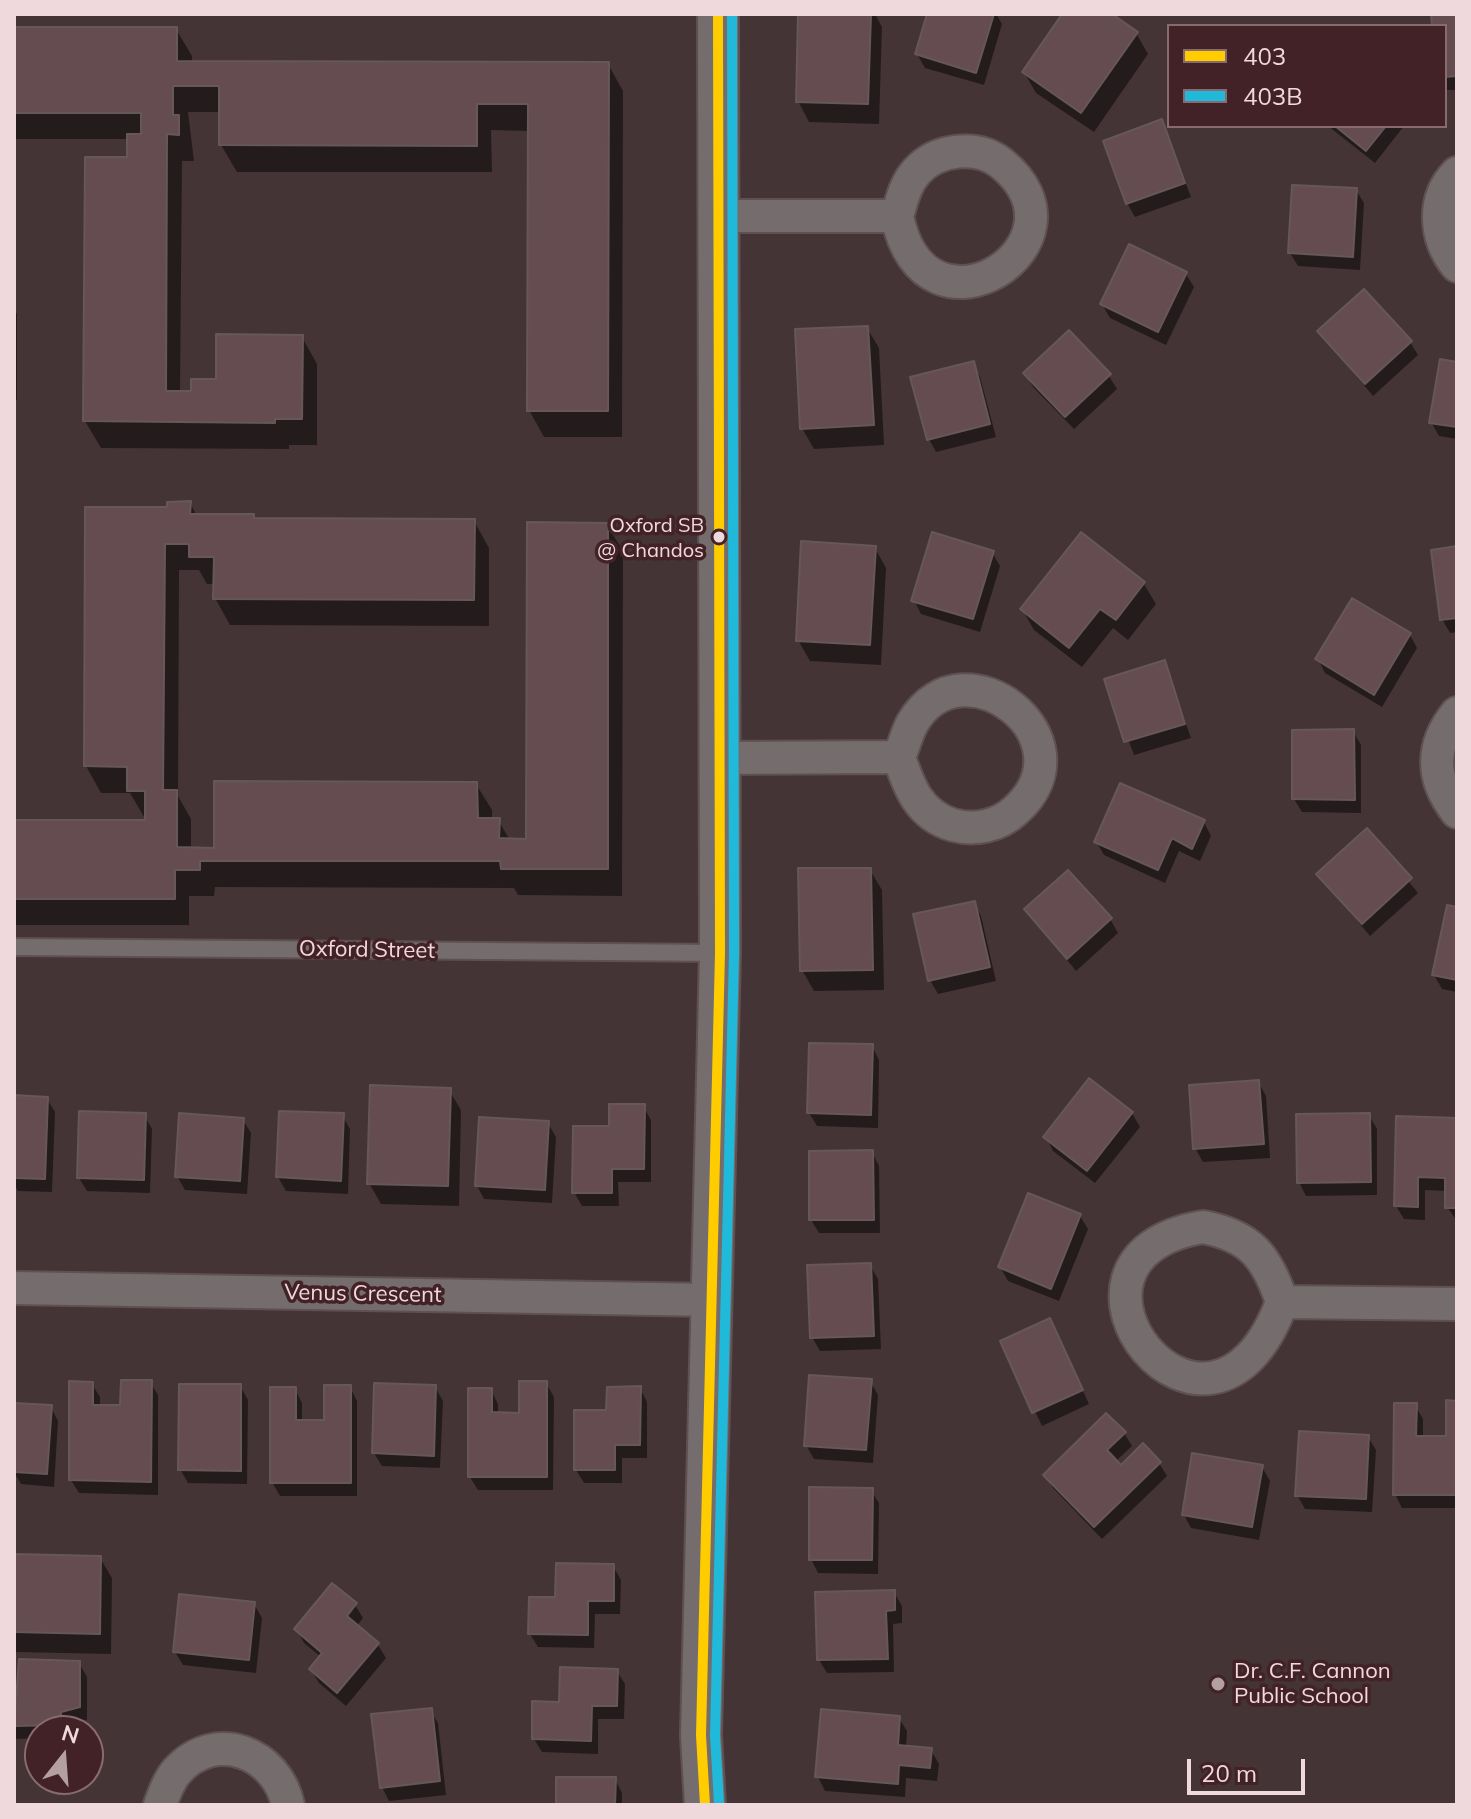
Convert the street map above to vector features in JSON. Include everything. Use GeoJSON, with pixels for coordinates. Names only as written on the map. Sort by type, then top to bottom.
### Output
{"type":"FeatureCollection","features":[{"type":"Feature","properties":{"kind":"street"},"geometry":{"type":"LineString","coordinates":[[705,1805],[701,1735],[720,953],[717,758],[718,14]]}},
{"type":"Feature","properties":{"kind":"street"},"geometry":{"type":"LineString","coordinates":[[955,152],[976,152],[996,159],[1013,172],[1025,190],[1030,210],[1029,231],[1021,251],[1007,267],[989,278],[967,283],[945,279],[925,269],[910,253],[897,216],[905,189],[917,171],[934,158],[955,152]]}},
{"type":"Feature","properties":{"kind":"street"},"geometry":{"type":"LineString","coordinates":[[1457,173],[1441,200],[1438,222],[1443,245],[1457,266]]}},
{"type":"Feature","properties":{"kind":"street"},"geometry":{"type":"LineString","coordinates":[[719,216],[897,216]]}},
{"type":"Feature","properties":{"kind":"street"},"geometry":{"type":"LineString","coordinates":[[971,691],[992,694],[1012,704],[1027,720],[1036,739],[1040,761],[1036,782],[1025,801],[1010,816],[988,826],[965,828],[942,821],[923,808],[909,789],[899,757],[913,722],[930,704],[949,695],[971,691]]}},
{"type":"Feature","properties":{"kind":"street"},"geometry":{"type":"LineString","coordinates":[[1457,713],[1440,740],[1436,772],[1443,794],[1457,812]]}},
{"type":"Feature","properties":{"kind":"street"},"geometry":{"type":"LineString","coordinates":[[717,758],[899,757]]}},
{"type":"Feature","properties":{"kind":"street"},"geometry":{"type":"LineString","coordinates":[[1203,1227],[1228,1232],[1249,1243],[1266,1264],[1282,1302],[1265,1343],[1247,1362],[1225,1373],[1199,1377],[1165,1368],[1145,1352],[1130,1326],[1126,1301],[1133,1269],[1148,1248],[1176,1231],[1203,1227]]}},
{"type":"Feature","properties":{"kind":"street","name":"Venus Crescent"},"geometry":{"type":"LineString","coordinates":[[14,1288],[712,1300]]}},
{"type":"Feature","properties":{"kind":"street"},"geometry":{"type":"LineString","coordinates":[[1282,1302],[1457,1304]]}},
{"type":"Feature","properties":{"kind":"street"},"geometry":{"type":"LineString","coordinates":[[160,1805],[175,1772],[192,1758],[212,1750],[234,1749],[255,1756],[273,1770],[284,1788],[288,1805]]}},
{"type":"Feature","properties":{"kind":"lane","name":"Oxford Street"},"geometry":{"type":"LineString","coordinates":[[14,947],[720,953]]}},
{"type":"Feature","properties":{"kind":"building"},"geometry":{"type":"Polygon","coordinates":[[[798,14],[871,14],[868,104],[796,102],[798,14]]]}},
{"type":"Feature","properties":{"kind":"building"},"geometry":{"type":"Polygon","coordinates":[[[927,14],[994,14],[976,73],[915,54],[927,14]]]}},
{"type":"Feature","properties":{"kind":"building"},"geometry":{"type":"Polygon","coordinates":[[[1062,14],[1112,14],[1138,32],[1081,113],[1022,72],[1062,14]]]}},
{"type":"Feature","properties":{"kind":"building"},"geometry":{"type":"Polygon","coordinates":[[[1431,14],[1457,14],[1457,76],[1447,77],[1447,24],[1432,24],[1431,14]]]}},
{"type":"Feature","properties":{"kind":"building"},"geometry":{"type":"Polygon","coordinates":[[[14,27],[177,27],[177,61],[609,62],[608,411],[527,411],[528,104],[477,104],[477,146],[219,145],[219,86],[173,86],[173,115],[179,115],[179,135],[167,134],[166,391],[191,391],[191,379],[216,379],[216,334],[303,335],[302,419],[275,419],[275,423],[83,421],[85,157],[127,157],[127,134],[141,134],[141,113],[14,113],[14,27]]]}},
{"type":"Feature","properties":{"kind":"building"},"geometry":{"type":"Polygon","coordinates":[[[1162,119],[1185,183],[1126,204],[1103,141],[1162,119]]]}},
{"type":"Feature","properties":{"kind":"building"},"geometry":{"type":"Polygon","coordinates":[[[1337,128],[1384,128],[1366,151],[1337,128]]]}},
{"type":"Feature","properties":{"kind":"building"},"geometry":{"type":"Polygon","coordinates":[[[1292,185],[1357,188],[1353,257],[1288,253],[1292,185]]]}},
{"type":"Feature","properties":{"kind":"building"},"geometry":{"type":"Polygon","coordinates":[[[1129,244],[1187,272],[1158,332],[1100,304],[1129,244]]]}},
{"type":"Feature","properties":{"kind":"building"},"geometry":{"type":"Polygon","coordinates":[[[1364,289],[1412,341],[1365,384],[1317,331],[1364,289]]]}},
{"type":"Feature","properties":{"kind":"building"},"geometry":{"type":"Polygon","coordinates":[[[868,326],[874,425],[800,429],[795,329],[868,326]]]}},
{"type":"Feature","properties":{"kind":"building"},"geometry":{"type":"Polygon","coordinates":[[[1069,330],[1111,374],[1065,417],[1023,373],[1069,330]]]}},
{"type":"Feature","properties":{"kind":"building"},"geometry":{"type":"Polygon","coordinates":[[[1440,359],[1457,362],[1457,427],[1429,423],[1440,359]]]}},
{"type":"Feature","properties":{"kind":"building"},"geometry":{"type":"Polygon","coordinates":[[[974,361],[990,424],[927,440],[910,377],[974,361]]]}},
{"type":"Feature","properties":{"kind":"building"},"geometry":{"type":"Polygon","coordinates":[[[191,501],[190,514],[254,514],[254,518],[475,519],[474,600],[213,599],[214,557],[189,557],[189,544],[165,544],[163,790],[177,790],[177,847],[214,848],[214,781],[477,782],[478,818],[500,818],[499,838],[526,839],[527,522],[608,523],[608,869],[501,869],[500,861],[200,861],[200,870],[175,870],[175,899],[14,899],[14,820],[145,820],[145,791],[127,791],[127,767],[84,766],[85,507],[167,507],[167,502],[191,501]]]}},
{"type":"Feature","properties":{"kind":"building"},"geometry":{"type":"Polygon","coordinates":[[[932,532],[994,551],[973,619],[911,601],[932,532]]]}},
{"type":"Feature","properties":{"kind":"building"},"geometry":{"type":"Polygon","coordinates":[[[1081,532],[1145,582],[1116,620],[1100,609],[1069,648],[1020,609],[1081,532]]]}},
{"type":"Feature","properties":{"kind":"building"},"geometry":{"type":"Polygon","coordinates":[[[801,541],[876,546],[870,645],[796,641],[801,541]]]}},
{"type":"Feature","properties":{"kind":"building"},"geometry":{"type":"Polygon","coordinates":[[[1457,546],[1457,618],[1440,620],[1431,550],[1457,546]]]}},
{"type":"Feature","properties":{"kind":"building"},"geometry":{"type":"Polygon","coordinates":[[[1352,598],[1411,633],[1374,695],[1315,659],[1352,598]]]}},
{"type":"Feature","properties":{"kind":"building"},"geometry":{"type":"Polygon","coordinates":[[[1165,660],[1185,724],[1124,742],[1104,679],[1165,660]]]}},
{"type":"Feature","properties":{"kind":"building"},"geometry":{"type":"Polygon","coordinates":[[[1354,729],[1355,800],[1292,799],[1292,730],[1354,729]]]}},
{"type":"Feature","properties":{"kind":"building"},"geometry":{"type":"Polygon","coordinates":[[[1120,783],[1205,820],[1192,849],[1172,838],[1158,870],[1094,842],[1120,783]]]}},
{"type":"Feature","properties":{"kind":"building"},"geometry":{"type":"Polygon","coordinates":[[[1367,828],[1412,878],[1362,924],[1316,874],[1367,828]]]}},
{"type":"Feature","properties":{"kind":"building"},"geometry":{"type":"Polygon","coordinates":[[[798,868],[871,868],[873,970],[800,971],[798,868]]]}},
{"type":"Feature","properties":{"kind":"building"},"geometry":{"type":"Polygon","coordinates":[[[1068,870],[1112,918],[1067,959],[1024,909],[1068,870]]]}},
{"type":"Feature","properties":{"kind":"building"},"geometry":{"type":"Polygon","coordinates":[[[975,901],[990,967],[928,981],[913,914],[975,901]]]}},
{"type":"Feature","properties":{"kind":"building"},"geometry":{"type":"Polygon","coordinates":[[[1447,905],[1457,907],[1457,980],[1432,975],[1447,905]]]}},
{"type":"Feature","properties":{"kind":"building"},"geometry":{"type":"Polygon","coordinates":[[[809,1043],[873,1044],[871,1115],[807,1113],[809,1043]]]}},
{"type":"Feature","properties":{"kind":"building"},"geometry":{"type":"Polygon","coordinates":[[[1089,1078],[1133,1112],[1087,1171],[1043,1137],[1089,1078]]]}},
{"type":"Feature","properties":{"kind":"building"},"geometry":{"type":"Polygon","coordinates":[[[1259,1080],[1264,1144],[1193,1149],[1189,1085],[1259,1080]]]}},
{"type":"Feature","properties":{"kind":"building"},"geometry":{"type":"Polygon","coordinates":[[[370,1085],[451,1088],[448,1186],[367,1184],[370,1085]]]}},
{"type":"Feature","properties":{"kind":"building"},"geometry":{"type":"Polygon","coordinates":[[[14,1095],[48,1097],[45,1179],[14,1178],[14,1095]]]}},
{"type":"Feature","properties":{"kind":"building"},"geometry":{"type":"Polygon","coordinates":[[[609,1104],[645,1104],[644,1169],[612,1169],[612,1193],[572,1193],[573,1126],[609,1126],[609,1104]]]}},
{"type":"Feature","properties":{"kind":"building"},"geometry":{"type":"Polygon","coordinates":[[[79,1111],[146,1113],[144,1180],[77,1178],[79,1111]]]}},
{"type":"Feature","properties":{"kind":"building"},"geometry":{"type":"Polygon","coordinates":[[[279,1111],[344,1113],[341,1181],[276,1177],[279,1111]]]}},
{"type":"Feature","properties":{"kind":"building"},"geometry":{"type":"Polygon","coordinates":[[[179,1113],[244,1118],[240,1181],[175,1177],[179,1113]]]}},
{"type":"Feature","properties":{"kind":"building"},"geometry":{"type":"Polygon","coordinates":[[[1370,1113],[1371,1182],[1297,1183],[1296,1114],[1370,1113]]]}},
{"type":"Feature","properties":{"kind":"building"},"geometry":{"type":"Polygon","coordinates":[[[1396,1116],[1457,1118],[1457,1208],[1445,1208],[1445,1178],[1418,1177],[1418,1207],[1394,1206],[1396,1116]]]}},
{"type":"Feature","properties":{"kind":"building"},"geometry":{"type":"Polygon","coordinates":[[[479,1117],[549,1121],[545,1190],[475,1186],[479,1117]]]}},
{"type":"Feature","properties":{"kind":"building"},"geometry":{"type":"Polygon","coordinates":[[[873,1150],[874,1220],[809,1220],[809,1151],[873,1150]]]}},
{"type":"Feature","properties":{"kind":"building"},"geometry":{"type":"Polygon","coordinates":[[[1028,1193],[1081,1214],[1051,1289],[998,1267],[1028,1193]]]}},
{"type":"Feature","properties":{"kind":"building"},"geometry":{"type":"Polygon","coordinates":[[[871,1263],[874,1336],[810,1338],[807,1265],[871,1263]]]}},
{"type":"Feature","properties":{"kind":"building"},"geometry":{"type":"Polygon","coordinates":[[[1050,1318],[1083,1390],[1032,1413],[1000,1341],[1050,1318]]]}},
{"type":"Feature","properties":{"kind":"building"},"geometry":{"type":"Polygon","coordinates":[[[809,1375],[872,1379],[866,1450],[804,1446],[809,1375]]]}},
{"type":"Feature","properties":{"kind":"building"},"geometry":{"type":"Polygon","coordinates":[[[121,1380],[152,1380],[151,1482],[69,1480],[69,1381],[93,1382],[93,1405],[120,1405],[121,1380]]]}},
{"type":"Feature","properties":{"kind":"building"},"geometry":{"type":"Polygon","coordinates":[[[519,1381],[547,1381],[547,1477],[468,1477],[468,1388],[492,1388],[492,1412],[519,1413],[519,1381]]]}},
{"type":"Feature","properties":{"kind":"building"},"geometry":{"type":"Polygon","coordinates":[[[374,1383],[436,1385],[434,1456],[372,1453],[374,1383]]]}},
{"type":"Feature","properties":{"kind":"building"},"geometry":{"type":"Polygon","coordinates":[[[179,1384],[241,1384],[241,1471],[178,1470],[179,1384]]]}},
{"type":"Feature","properties":{"kind":"building"},"geometry":{"type":"Polygon","coordinates":[[[324,1385],[351,1385],[351,1483],[270,1483],[270,1387],[296,1387],[296,1420],[324,1420],[324,1385]]]}},
{"type":"Feature","properties":{"kind":"building"},"geometry":{"type":"Polygon","coordinates":[[[641,1386],[640,1445],[615,1445],[615,1470],[574,1470],[574,1410],[606,1410],[607,1387],[641,1386]]]}},
{"type":"Feature","properties":{"kind":"building"},"geometry":{"type":"Polygon","coordinates":[[[1446,1400],[1457,1401],[1457,1495],[1393,1495],[1394,1403],[1417,1403],[1416,1436],[1446,1436],[1446,1400]]]}},
{"type":"Feature","properties":{"kind":"building"},"geometry":{"type":"Polygon","coordinates":[[[14,1403],[52,1405],[47,1474],[14,1472],[14,1403]]]}},
{"type":"Feature","properties":{"kind":"building"},"geometry":{"type":"Polygon","coordinates":[[[1106,1413],[1126,1432],[1107,1450],[1121,1465],[1143,1443],[1161,1462],[1094,1527],[1043,1475],[1106,1413]]]}},
{"type":"Feature","properties":{"kind":"building"},"geometry":{"type":"Polygon","coordinates":[[[1299,1431],[1369,1435],[1366,1499],[1295,1496],[1299,1431]]]}},
{"type":"Feature","properties":{"kind":"building"},"geometry":{"type":"Polygon","coordinates":[[[1192,1453],[1263,1465],[1252,1527],[1182,1515],[1192,1453]]]}},
{"type":"Feature","properties":{"kind":"building"},"geometry":{"type":"Polygon","coordinates":[[[809,1487],[873,1488],[872,1560],[809,1560],[809,1487]]]}},
{"type":"Feature","properties":{"kind":"building"},"geometry":{"type":"Polygon","coordinates":[[[14,1554],[101,1556],[100,1634],[14,1632],[14,1554]]]}},
{"type":"Feature","properties":{"kind":"building"},"geometry":{"type":"Polygon","coordinates":[[[556,1563],[614,1564],[614,1601],[588,1601],[588,1635],[528,1634],[529,1597],[555,1597],[556,1563]]]}},
{"type":"Feature","properties":{"kind":"building"},"geometry":{"type":"Polygon","coordinates":[[[332,1583],[357,1603],[347,1616],[379,1643],[337,1693],[309,1669],[322,1653],[294,1629],[332,1583]]]}},
{"type":"Feature","properties":{"kind":"building"},"geometry":{"type":"Polygon","coordinates":[[[895,1590],[895,1610],[886,1611],[888,1659],[817,1660],[815,1592],[895,1590]]]}},
{"type":"Feature","properties":{"kind":"building"},"geometry":{"type":"Polygon","coordinates":[[[179,1594],[255,1602],[249,1660],[173,1652],[179,1594]]]}},
{"type":"Feature","properties":{"kind":"building"},"geometry":{"type":"Polygon","coordinates":[[[19,1659],[80,1661],[80,1707],[61,1712],[61,1715],[24,1715],[24,1726],[14,1726],[19,1659]]]}},
{"type":"Feature","properties":{"kind":"building"},"geometry":{"type":"Polygon","coordinates":[[[560,1667],[618,1669],[617,1706],[592,1706],[591,1741],[532,1739],[532,1701],[559,1702],[560,1667]]]}},
{"type":"Feature","properties":{"kind":"building"},"geometry":{"type":"Polygon","coordinates":[[[432,1708],[440,1781],[380,1788],[371,1714],[432,1708]]]}},
{"type":"Feature","properties":{"kind":"building"},"geometry":{"type":"Polygon","coordinates":[[[821,1709],[900,1716],[898,1745],[932,1748],[930,1768],[899,1765],[898,1784],[815,1777],[821,1709]]]}},
{"type":"Feature","properties":{"kind":"building"},"geometry":{"type":"Polygon","coordinates":[[[556,1777],[616,1777],[615,1805],[556,1805],[556,1777]]]}},
{"type":"Feature","properties":{"kind":"transit line","name":"403"},"geometry":{"type":"LineString","coordinates":[[705,1805],[701,1735],[720,953],[718,14]]}},
{"type":"Feature","properties":{"kind":"transit line","name":"403B"},"geometry":{"type":"LineString","coordinates":[[719,1804],[715,1735],[734,953],[732,14]]}},
{"type":"Feature","properties":{"kind":"place","name":"Oxford SB @ Chandos"},"geometry":{"type":"Point","coordinates":[719,537]}},
{"type":"Feature","properties":{"kind":"place","name":"Dr. C.F. Cannon Public School"},"geometry":{"type":"Point","coordinates":[1218,1684]}}]}
